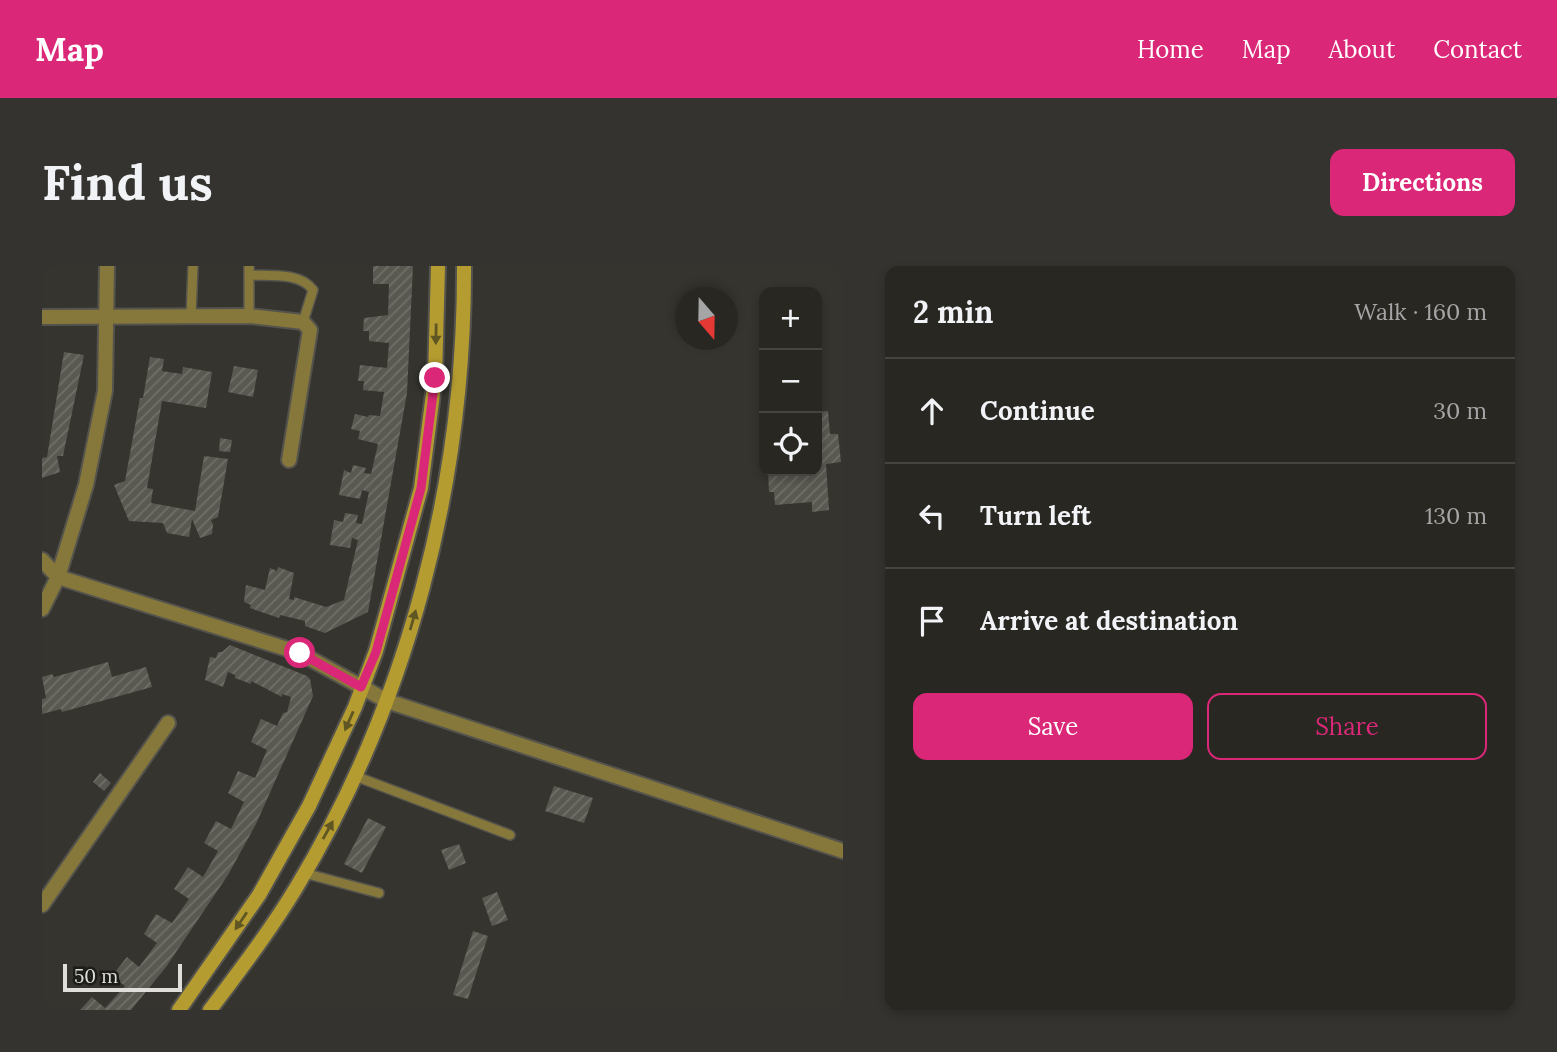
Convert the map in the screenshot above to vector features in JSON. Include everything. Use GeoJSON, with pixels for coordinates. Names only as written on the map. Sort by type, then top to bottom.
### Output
{"type":"FeatureCollection","features":[{"type":"Feature","properties":{"kind":"main road"},"geometry":{"type":"LineString","coordinates":[[179,1010],[259,895],[309,806],[350,718],[376,652],[421,488],[435,378],[438,266]]}},
{"type":"Feature","properties":{"kind":"main road"},"geometry":{"type":"LineString","coordinates":[[210,1010],[249,957],[304,873],[355,776],[401,663],[423,584],[445,486],[463,346],[464,266]]}},
{"type":"Feature","properties":{"kind":"street"},"geometry":{"type":"LineString","coordinates":[[42,608],[58,577],[86,485],[105,391],[107,266]]}},
{"type":"Feature","properties":{"kind":"street"},"geometry":{"type":"LineString","coordinates":[[42,317],[249,316],[303,321],[310,330],[289,460]]}},
{"type":"Feature","properties":{"kind":"street"},"geometry":{"type":"LineString","coordinates":[[42,560],[58,577],[300,653],[387,701],[843,851]]}},
{"type":"Feature","properties":{"kind":"street"},"geometry":{"type":"LineString","coordinates":[[42,905],[168,723]]}},
{"type":"Feature","properties":{"kind":"lane"},"geometry":{"type":"LineString","coordinates":[[191,317],[193,266]]}},
{"type":"Feature","properties":{"kind":"lane"},"geometry":{"type":"LineString","coordinates":[[249,316],[249,270],[302,279],[309,284],[313,290],[303,321]]}},
{"type":"Feature","properties":{"kind":"lane"},"geometry":{"type":"LineString","coordinates":[[355,776],[510,835]]}},
{"type":"Feature","properties":{"kind":"lane"},"geometry":{"type":"LineString","coordinates":[[304,873],[379,893]]}},
{"type":"Feature","properties":{"kind":"building"},"geometry":{"type":"Polygon","coordinates":[[[373,266],[413,266],[407,393],[368,612],[325,633],[305,626],[305,621],[280,615],[279,618],[250,608],[251,605],[244,602],[246,585],[265,590],[270,568],[277,571],[278,567],[294,573],[289,599],[294,600],[294,597],[326,607],[344,600],[358,540],[352,538],[350,548],[330,545],[334,520],[343,522],[345,513],[358,515],[356,523],[362,524],[369,492],[362,490],[360,499],[339,495],[344,470],[351,473],[353,465],[366,468],[364,473],[371,474],[378,444],[358,439],[360,431],[351,429],[355,414],[380,416],[384,392],[363,390],[364,381],[358,381],[360,365],[387,368],[389,343],[369,341],[369,331],[363,331],[364,318],[388,315],[389,284],[373,284],[373,266]]]}},
{"type":"Feature","properties":{"kind":"building"},"geometry":{"type":"Polygon","coordinates":[[[64,352],[84,355],[63,456],[57,456],[60,472],[42,478],[42,458],[47,457],[64,352]]]}},
{"type":"Feature","properties":{"kind":"building"},"geometry":{"type":"Polygon","coordinates":[[[150,357],[164,359],[162,371],[182,374],[183,367],[212,372],[206,408],[162,401],[147,488],[153,489],[151,503],[195,511],[204,456],[228,459],[218,517],[211,520],[212,534],[200,538],[192,519],[189,537],[167,533],[163,523],[129,521],[114,485],[125,481],[150,357]]]}},
{"type":"Feature","properties":{"kind":"building"},"geometry":{"type":"Polygon","coordinates":[[[234,366],[258,370],[253,397],[228,392],[234,366]]]}},
{"type":"Feature","properties":{"kind":"building"},"geometry":{"type":"Polygon","coordinates":[[[828,411],[830,434],[838,434],[841,462],[826,464],[829,510],[812,512],[812,502],[775,505],[774,492],[769,492],[768,476],[822,476],[822,412],[828,411]]]}},
{"type":"Feature","properties":{"kind":"building"},"geometry":{"type":"Polygon","coordinates":[[[220,438],[232,440],[230,452],[219,451],[220,438]]]}},
{"type":"Feature","properties":{"kind":"building"},"geometry":{"type":"Polygon","coordinates":[[[230,645],[307,676],[313,696],[256,824],[228,875],[166,967],[131,1010],[80,1010],[92,997],[105,1008],[125,986],[112,976],[127,957],[139,967],[157,943],[144,934],[156,914],[172,923],[189,899],[174,889],[188,867],[203,877],[218,851],[204,843],[216,821],[231,829],[244,802],[228,793],[238,771],[255,778],[267,750],[251,742],[261,719],[277,726],[283,713],[287,712],[291,697],[282,694],[282,697],[251,681],[251,684],[235,678],[235,675],[228,672],[223,687],[205,680],[210,657],[216,658],[218,652],[230,645]]]}},
{"type":"Feature","properties":{"kind":"building"},"geometry":{"type":"Polygon","coordinates":[[[108,662],[112,677],[146,667],[152,687],[62,712],[61,709],[42,714],[42,699],[46,698],[42,677],[52,674],[54,677],[108,662]]]}},
{"type":"Feature","properties":{"kind":"building"},"geometry":{"type":"Polygon","coordinates":[[[100,773],[111,783],[104,791],[93,782],[100,773]]]}},
{"type":"Feature","properties":{"kind":"building"},"geometry":{"type":"Polygon","coordinates":[[[554,786],[593,798],[584,823],[545,811],[554,786]]]}},
{"type":"Feature","properties":{"kind":"building"},"geometry":{"type":"Polygon","coordinates":[[[368,818],[386,827],[362,873],[344,864],[368,818]]]}},
{"type":"Feature","properties":{"kind":"building"},"geometry":{"type":"Polygon","coordinates":[[[459,844],[466,863],[449,870],[441,850],[459,844]]]}},
{"type":"Feature","properties":{"kind":"building"},"geometry":{"type":"Polygon","coordinates":[[[497,892],[508,920],[492,926],[482,898],[497,892]]]}},
{"type":"Feature","properties":{"kind":"building"},"geometry":{"type":"Polygon","coordinates":[[[473,931],[488,936],[468,999],[453,995],[473,931]]]}},
{"type":"Feature","properties":{"kind":"route"},"geometry":{"type":"LineString","coordinates":[[300,653],[361,687],[376,652],[421,488],[435,378]]}}]}
